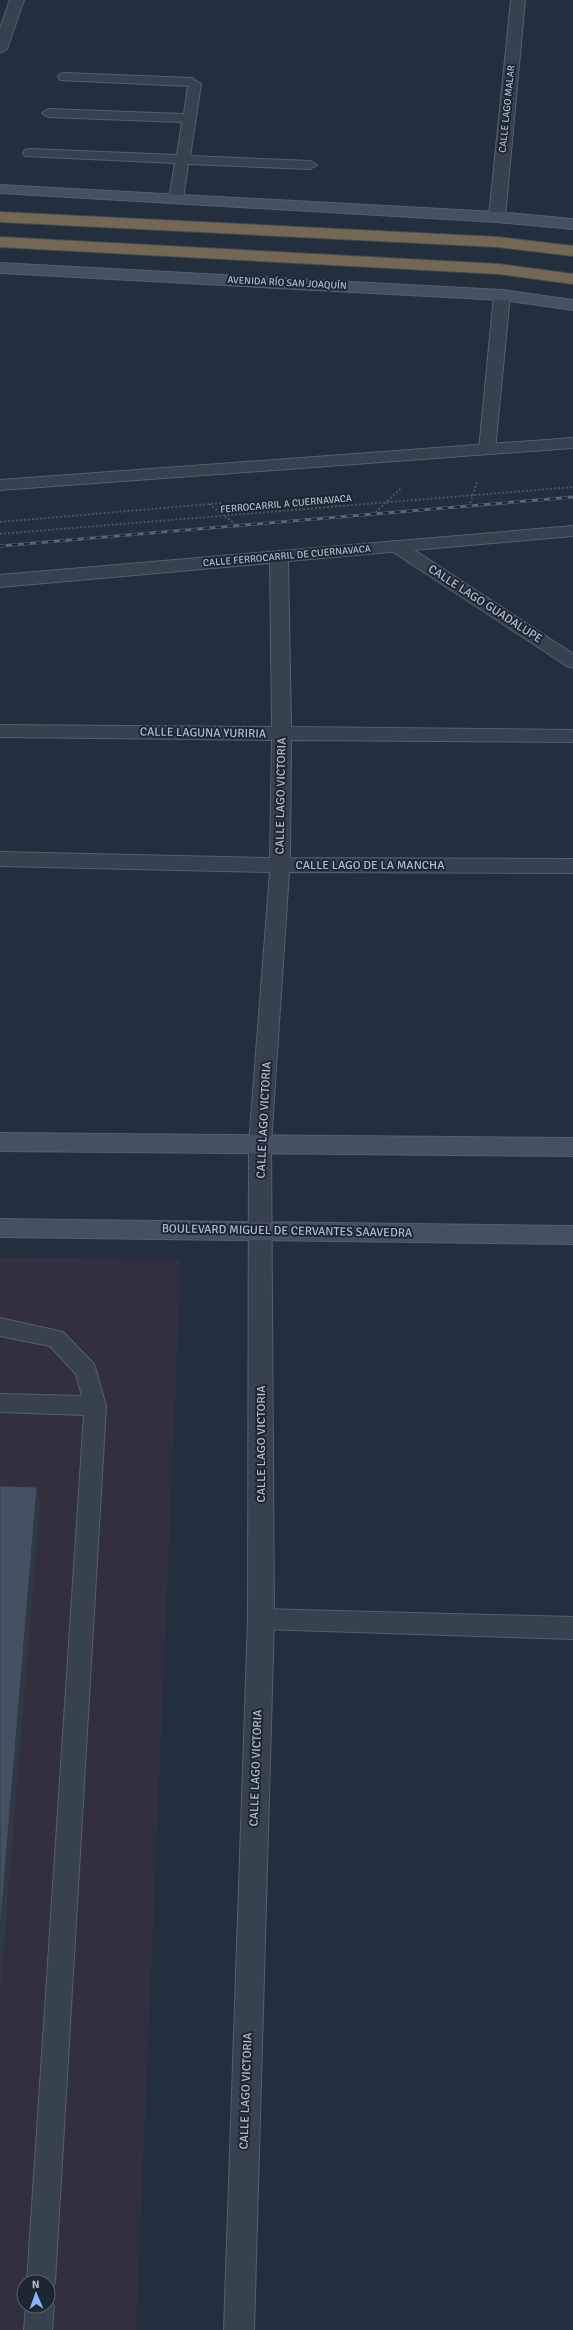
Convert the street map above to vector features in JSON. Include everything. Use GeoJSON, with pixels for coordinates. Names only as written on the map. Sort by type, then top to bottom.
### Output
{"type":"FeatureCollection","features":[{"type":"Feature","properties":{"kind":"highway"},"geometry":{"type":"LineString","coordinates":[[0,217],[498,242],[573,251]]}},
{"type":"Feature","properties":{"kind":"highway"},"geometry":{"type":"LineString","coordinates":[[0,242],[499,269],[573,280]]}},
{"type":"Feature","properties":{"kind":"main road"},"geometry":{"type":"LineString","coordinates":[[0,189],[497,217],[573,224]]}},
{"type":"Feature","properties":{"kind":"main road","name":"AVENIDA RÍO SAN JOAQUÍN"},"geometry":{"type":"LineString","coordinates":[[0,268],[502,295],[573,305]]}},
{"type":"Feature","properties":{"kind":"main road"},"geometry":{"type":"LineString","coordinates":[[0,1142],[573,1146]]}},
{"type":"Feature","properties":{"kind":"main road","name":"BOULEVARD MIGUEL DE CERVANTES SAAVEDRA"},"geometry":{"type":"LineString","coordinates":[[0,1228],[573,1235]]}},
{"type":"Feature","properties":{"kind":"street"},"geometry":{"type":"LineString","coordinates":[[0,49],[16,0]]}},
{"type":"Feature","properties":{"kind":"street","name":"CALLE LAGO MALAR"},"geometry":{"type":"LineString","coordinates":[[497,217],[518,0]]}},
{"type":"Feature","properties":{"kind":"street"},"geometry":{"type":"LineString","coordinates":[[487,450],[502,295]]}},
{"type":"Feature","properties":{"kind":"street"},"geometry":{"type":"LineString","coordinates":[[0,485],[573,443]]}},
{"type":"Feature","properties":{"kind":"street","name":"CALLE FERROCARRIL DE CUERNAVACA"},"geometry":{"type":"LineString","coordinates":[[0,581],[280,558],[396,546],[573,531]]}},
{"type":"Feature","properties":{"kind":"street","name":"CALLE LAGO GUADALUPE"},"geometry":{"type":"LineString","coordinates":[[396,546],[573,662]]}},
{"type":"Feature","properties":{"kind":"street","name":"CALLE LAGO VICTORIA"},"geometry":{"type":"LineString","coordinates":[[239,2330],[261,1619],[260,1144],[280,865],[282,734],[280,558]]}},
{"type":"Feature","properties":{"kind":"street","name":"CALLE LAGUNA YURIRIA"},"geometry":{"type":"LineString","coordinates":[[0,731],[573,736]]}},
{"type":"Feature","properties":{"kind":"street","name":"CALLE LAGO DE LA MANCHA"},"geometry":{"type":"LineString","coordinates":[[0,859],[280,865],[573,866]]}},
{"type":"Feature","properties":{"kind":"lane"},"geometry":{"type":"LineString","coordinates":[[64,77],[193,82],[196,86],[176,199]]}},
{"type":"Feature","properties":{"kind":"lane"},"geometry":{"type":"LineString","coordinates":[[48,113],[190,118]]}},
{"type":"Feature","properties":{"kind":"lane"},"geometry":{"type":"LineString","coordinates":[[30,153],[310,165]]}},
{"type":"Feature","properties":{"kind":"lane"},"geometry":{"type":"LineString","coordinates":[[0,1327],[56,1338],[86,1370],[95,1406],[41,2274]]}},
{"type":"Feature","properties":{"kind":"lane"},"geometry":{"type":"LineString","coordinates":[[0,1403],[95,1406]]}},
{"type":"Feature","properties":{"kind":"lane"},"geometry":{"type":"LineString","coordinates":[[261,1619],[573,1628]]}},
{"type":"Feature","properties":{"kind":"lane"},"geometry":{"type":"LineString","coordinates":[[38,2330],[39,2314]]}},
{"type":"Feature","properties":{"kind":"path"},"geometry":{"type":"LineString","coordinates":[[460,541],[472,496],[487,450]]}},
{"type":"Feature","properties":{"kind":"path"},"geometry":{"type":"LineString","coordinates":[[165,473],[280,558]]}},
{"type":"Feature","properties":{"kind":"path","name":"FERROCARRIL A CUERNAVACA"},"geometry":{"type":"LineString","coordinates":[[0,534],[573,487]]}},
{"type":"Feature","properties":{"kind":"shaded area"},"geometry":{"type":"Polygon","coordinates":[[[0,1258],[181,1259],[136,2330],[0,2330],[0,1258]]]}},
{"type":"Feature","properties":{"kind":"building"},"geometry":{"type":"Polygon","coordinates":[[[0,1486],[37,1487],[0,1931],[0,1486]]]}},
{"type":"Feature","properties":{"kind":"railway"},"geometry":{"type":"LineString","coordinates":[[0,546],[573,497]]}}]}
